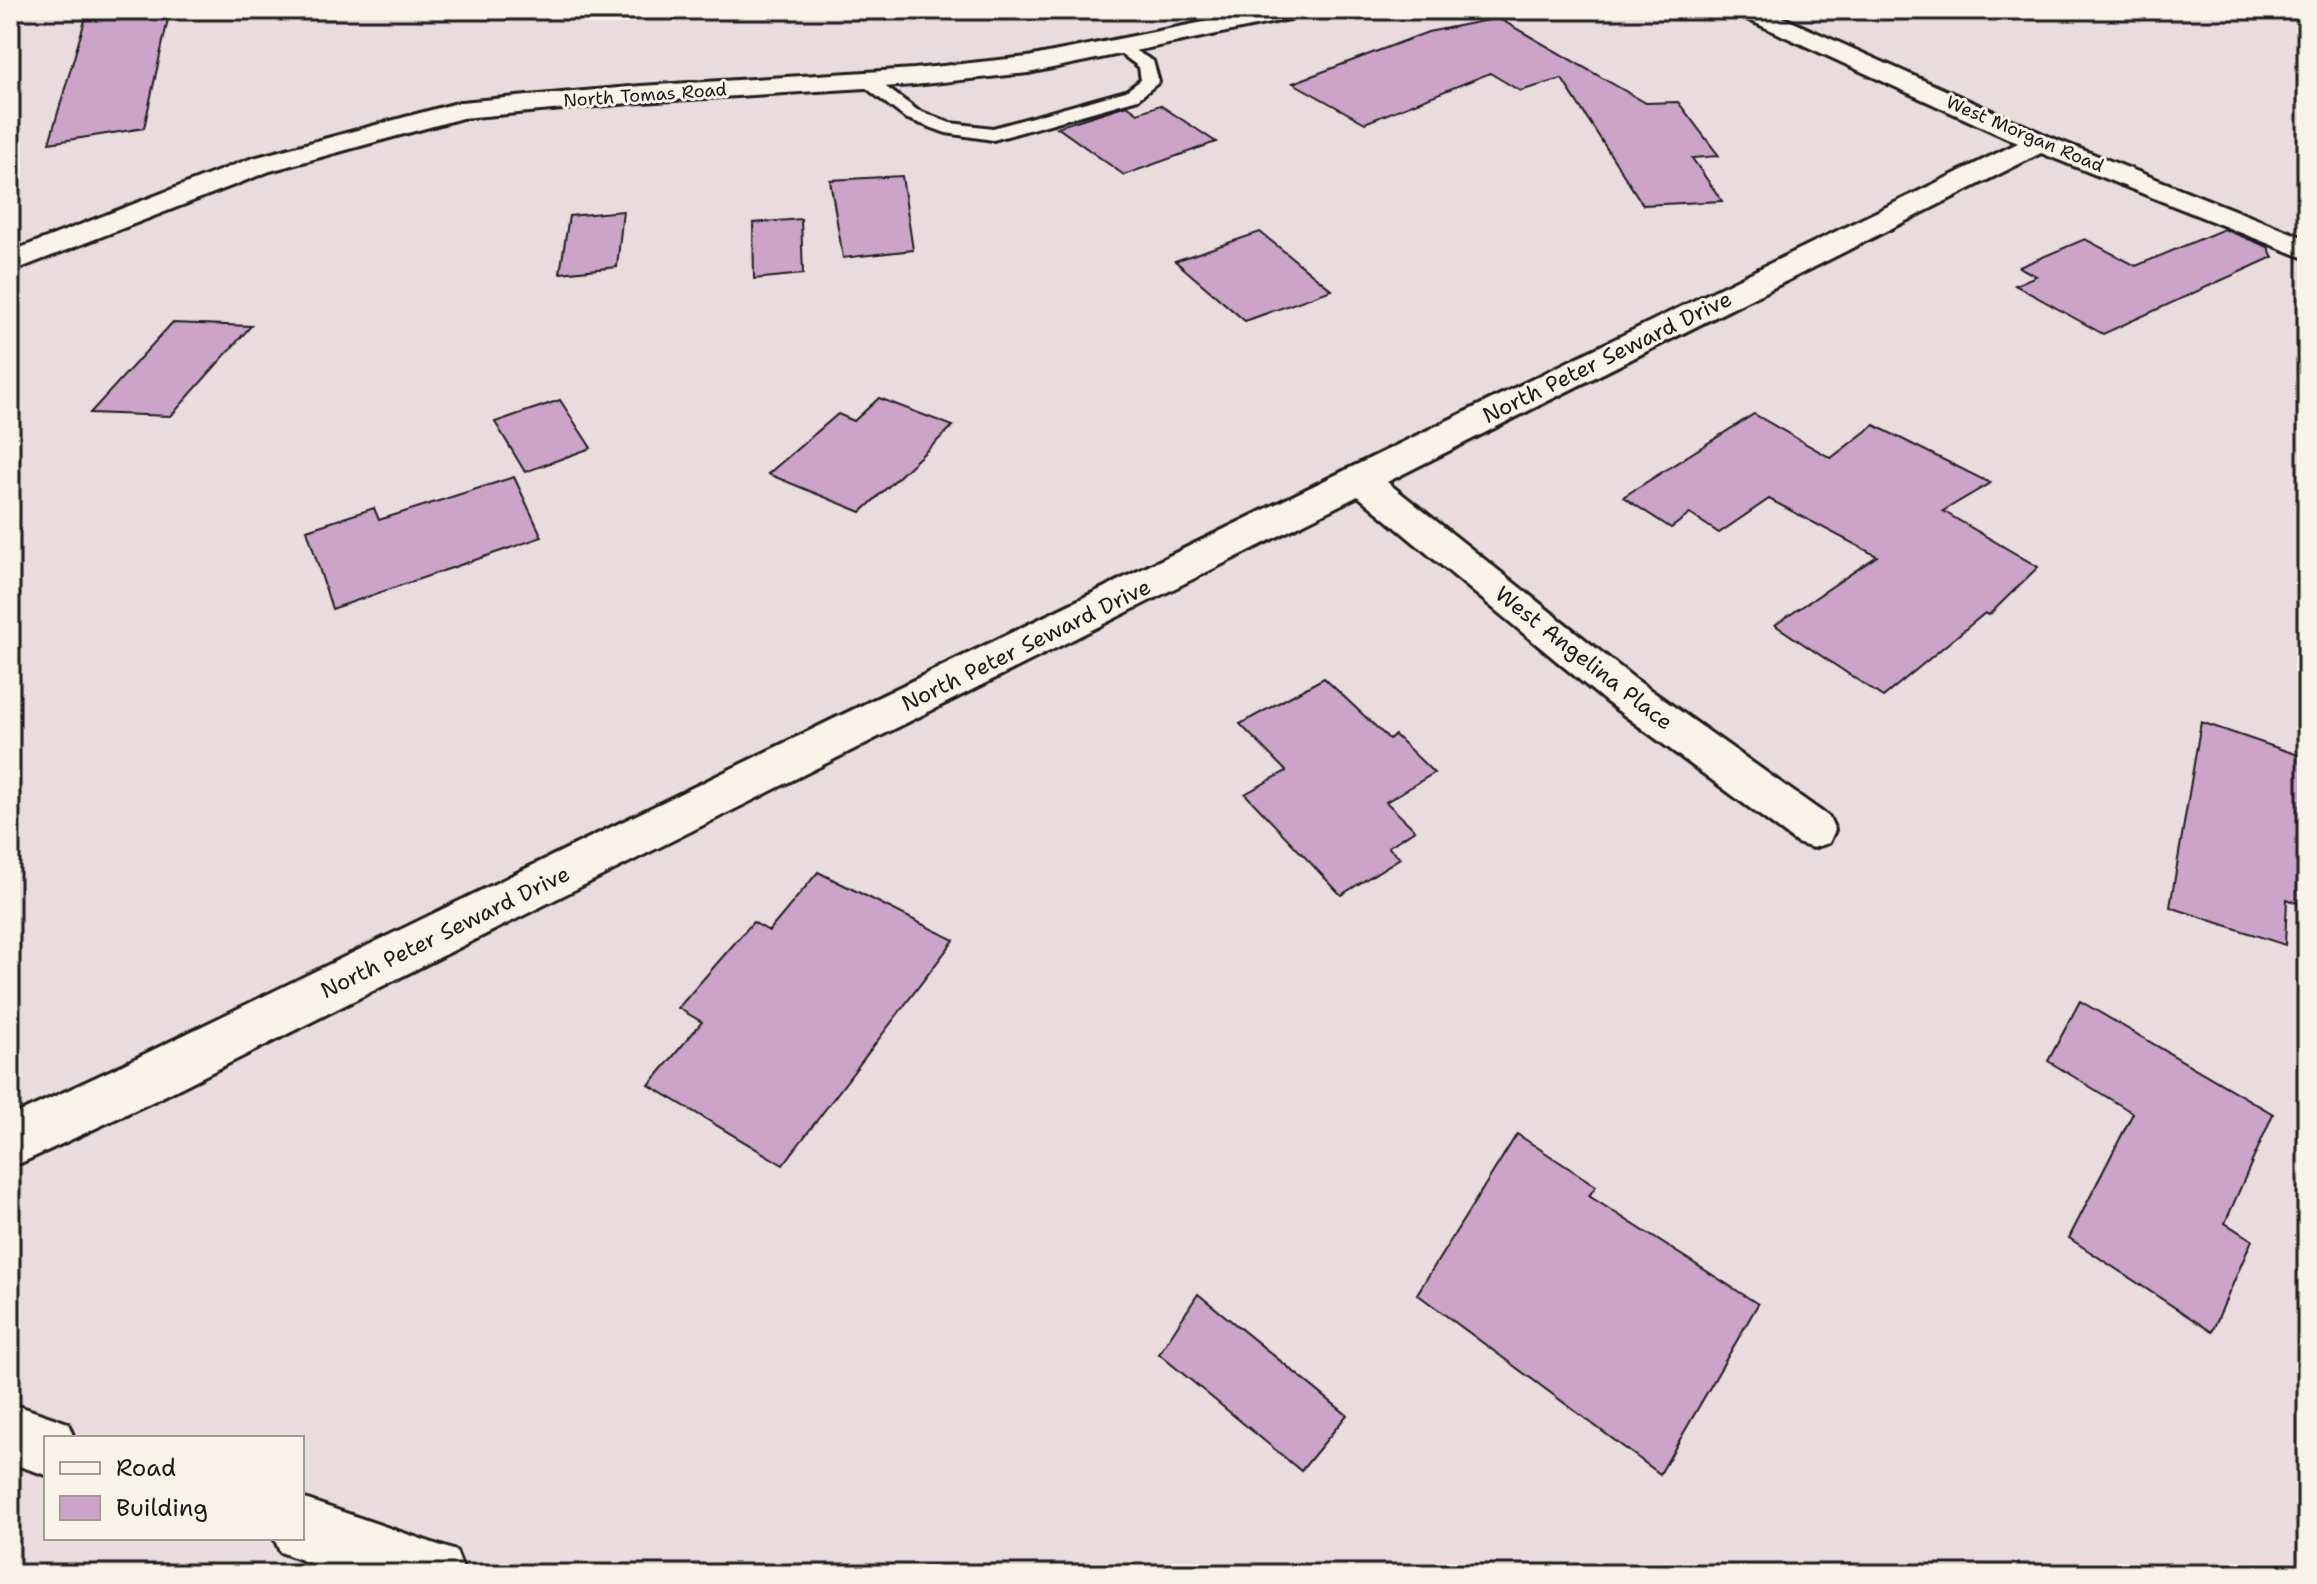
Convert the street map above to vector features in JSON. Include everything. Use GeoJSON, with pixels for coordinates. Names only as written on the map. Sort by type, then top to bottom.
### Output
{"type":"FeatureCollection","features":[{"type":"Feature","properties":{"kind":"street","name":"North Tomas Road"},"geometry":{"type":"LineString","coordinates":[[10,263],[260,165],[461,110],[1028,65],[1299,10]]}},
{"type":"Feature","properties":{"kind":"street","name":"West Morgan Road"},"geometry":{"type":"LineString","coordinates":[[1746,10],[2040,143],[2307,250]]}},
{"type":"Feature","properties":{"kind":"street","name":"North Peter Seward Drive"},"geometry":{"type":"LineString","coordinates":[[10,1143],[138,1083],[2040,143]]}},
{"type":"Feature","properties":{"kind":"street","name":"West Angelina Place"},"geometry":{"type":"LineString","coordinates":[[1360,479],[1620,690],[1813,830]]}},
{"type":"Feature","properties":{"kind":"street"},"geometry":{"type":"LineString","coordinates":[[10,1433],[44,1444]]}},
{"type":"Feature","properties":{"kind":"street"},"geometry":{"type":"LineString","coordinates":[[304,1531],[433,1574]]}},
{"type":"Feature","properties":{"kind":"lane"},"geometry":{"type":"LineString","coordinates":[[865,80],[911,114],[946,128],[993,134],[1132,95],[1150,82],[1147,65],[1120,47]]}},
{"type":"Feature","properties":{"kind":"building"},"geometry":{"type":"Polygon","coordinates":[[[88,10],[170,10],[144,128],[49,143],[88,10]]]}},
{"type":"Feature","properties":{"kind":"building"},"geometry":{"type":"Polygon","coordinates":[[[1498,18],[1646,103],[1678,102],[1719,156],[1692,158],[1722,201],[1643,205],[1562,79],[1520,91],[1490,73],[1365,123],[1293,83],[1428,32],[1498,18]]]}},
{"type":"Feature","properties":{"kind":"building"},"geometry":{"type":"Polygon","coordinates":[[[1127,105],[1138,113],[1160,105],[1216,142],[1124,175],[1057,127],[1127,105]]]}},
{"type":"Feature","properties":{"kind":"building"},"geometry":{"type":"Polygon","coordinates":[[[902,176],[913,250],[843,258],[830,180],[902,176]]]}},
{"type":"Feature","properties":{"kind":"building"},"geometry":{"type":"Polygon","coordinates":[[[623,211],[617,267],[560,273],[569,216],[623,211]]]}},
{"type":"Feature","properties":{"kind":"building"},"geometry":{"type":"Polygon","coordinates":[[[801,219],[803,274],[754,279],[753,223],[801,219]]]}},
{"type":"Feature","properties":{"kind":"building"},"geometry":{"type":"Polygon","coordinates":[[[2224,229],[2268,247],[2273,257],[2103,334],[2015,285],[2036,276],[2019,267],[2085,239],[2136,266],[2224,229]]]}},
{"type":"Feature","properties":{"kind":"building"},"geometry":{"type":"Polygon","coordinates":[[[1260,232],[1332,290],[1245,321],[1175,261],[1260,232]]]}},
{"type":"Feature","properties":{"kind":"building"},"geometry":{"type":"Polygon","coordinates":[[[172,323],[251,326],[171,416],[90,413],[172,323]]]}},
{"type":"Feature","properties":{"kind":"building"},"geometry":{"type":"Polygon","coordinates":[[[879,398],[953,426],[861,512],[768,474],[838,414],[854,421],[879,398]]]}},
{"type":"Feature","properties":{"kind":"building"},"geometry":{"type":"Polygon","coordinates":[[[560,400],[591,448],[525,472],[495,422],[560,400]]]}},
{"type":"Feature","properties":{"kind":"building"},"geometry":{"type":"Polygon","coordinates":[[[1754,414],[1831,458],[1874,425],[1990,483],[1943,511],[2038,567],[1989,615],[1985,613],[1883,697],[1775,625],[1877,556],[1769,499],[1719,533],[1690,514],[1671,528],[1623,497],[1754,414]]]}},
{"type":"Feature","properties":{"kind":"building"},"geometry":{"type":"Polygon","coordinates":[[[514,477],[542,537],[332,609],[307,530],[374,508],[379,520],[514,477]]]}},
{"type":"Feature","properties":{"kind":"building"},"geometry":{"type":"Polygon","coordinates":[[[1324,678],[1389,739],[1395,735],[1434,773],[1386,802],[1415,830],[1388,847],[1400,858],[1341,895],[1245,794],[1286,771],[1240,724],[1324,678]]]}},
{"type":"Feature","properties":{"kind":"building"},"geometry":{"type":"Polygon","coordinates":[[[2201,722],[2307,758],[2307,907],[2287,899],[2285,945],[2170,907],[2201,722]]]}},
{"type":"Feature","properties":{"kind":"building"},"geometry":{"type":"Polygon","coordinates":[[[818,872],[954,940],[783,1165],[649,1085],[702,1022],[678,1008],[753,922],[769,931],[818,872]]]}},
{"type":"Feature","properties":{"kind":"building"},"geometry":{"type":"Polygon","coordinates":[[[2080,1001],[2273,1114],[2225,1223],[2252,1240],[2212,1332],[2069,1238],[2133,1113],[2048,1061],[2080,1001]]]}},
{"type":"Feature","properties":{"kind":"building"},"geometry":{"type":"Polygon","coordinates":[[[1517,1134],[1596,1186],[1589,1196],[1758,1304],[1660,1474],[1417,1294],[1517,1134]]]}},
{"type":"Feature","properties":{"kind":"building"},"geometry":{"type":"Polygon","coordinates":[[[1198,1294],[1347,1415],[1301,1471],[1159,1354],[1198,1294]]]}}]}
